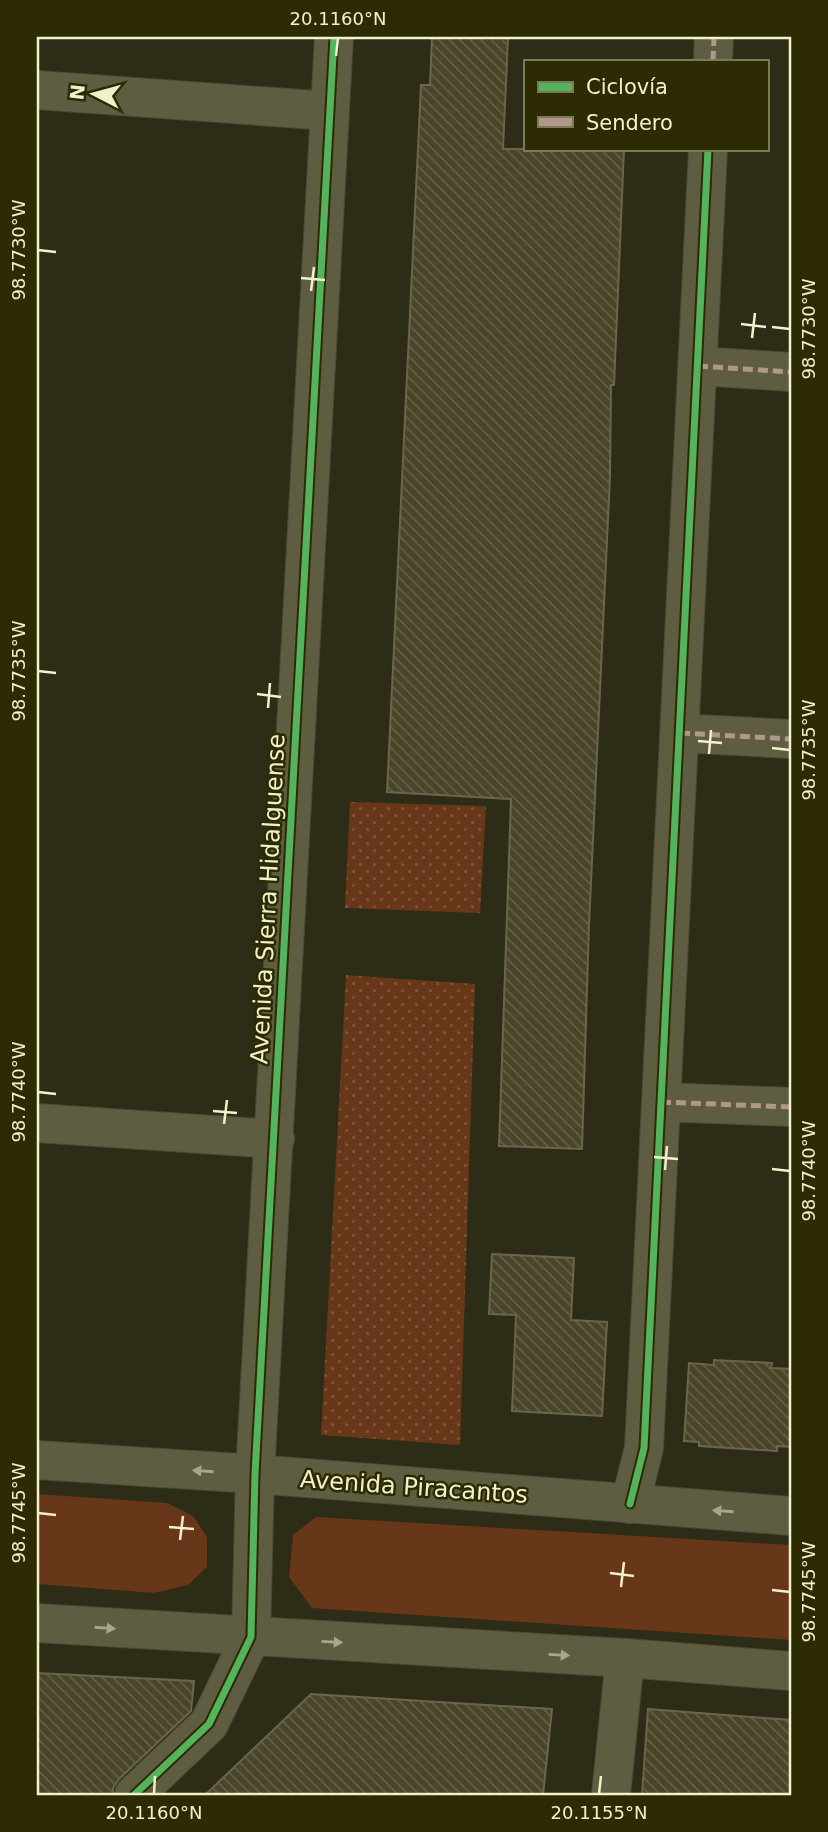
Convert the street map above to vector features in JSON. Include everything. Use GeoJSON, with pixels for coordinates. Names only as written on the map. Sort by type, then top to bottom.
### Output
{"type":"FeatureCollection","features":[{"type":"Feature","properties":{"kind":"street","name":"Avenida Sierra Hidalguense"},"geometry":{"type":"LineString","coordinates":[[251,1637],[255,1474],[334,37]]}},
{"type":"Feature","properties":{"kind":"street"},"geometry":{"type":"LineString","coordinates":[[712,60],[714,37]]}},
{"type":"Feature","properties":{"kind":"street"},"geometry":{"type":"LineString","coordinates":[[37,90],[329,111]]}},
{"type":"Feature","properties":{"kind":"street"},"geometry":{"type":"LineString","coordinates":[[630,1504],[645,1448],[708,150]]}},
{"type":"Feature","properties":{"kind":"street"},"geometry":{"type":"LineString","coordinates":[[698,366],[791,372]]}},
{"type":"Feature","properties":{"kind":"street"},"geometry":{"type":"LineString","coordinates":[[680,733],[791,739]]}},
{"type":"Feature","properties":{"kind":"street"},"geometry":{"type":"LineString","coordinates":[[661,1102],[791,1107]]}},
{"type":"Feature","properties":{"kind":"street"},"geometry":{"type":"LineString","coordinates":[[37,1123],[275,1139]]}},
{"type":"Feature","properties":{"kind":"street","name":"Avenida Piracantos"},"geometry":{"type":"LineString","coordinates":[[37,1460],[255,1474],[791,1516]]}},
{"type":"Feature","properties":{"kind":"street"},"geometry":{"type":"LineString","coordinates":[[37,1623],[625,1658],[791,1671]]}},
{"type":"Feature","properties":{"kind":"street"},"geometry":{"type":"LineString","coordinates":[[134,1795],[209,1724],[251,1637]]}},
{"type":"Feature","properties":{"kind":"street"},"geometry":{"type":"LineString","coordinates":[[611,1795],[625,1658]]}},
{"type":"Feature","properties":{"kind":"shaded area"},"geometry":{"type":"Polygon","coordinates":[[[350,802],[486,806],[480,913],[345,908],[350,802]]]}},
{"type":"Feature","properties":{"kind":"shaded area"},"geometry":{"type":"Polygon","coordinates":[[[346,975],[475,984],[460,1445],[321,1435],[346,975]]]}},
{"type":"Feature","properties":{"kind":"shaded area"},"geometry":{"type":"Polygon","coordinates":[[[37,1494],[167,1503],[193,1516],[207,1537],[207,1567],[188,1585],[154,1593],[37,1584],[37,1494]]]}},
{"type":"Feature","properties":{"kind":"shaded area"},"geometry":{"type":"Polygon","coordinates":[[[316,1517],[791,1545],[791,1640],[312,1608],[289,1577],[293,1535],[316,1517]]]}},
{"type":"Feature","properties":{"kind":"building"},"geometry":{"type":"Polygon","coordinates":[[[432,37],[508,37],[503,149],[624,150],[614,385],[611,385],[610,476],[589,925],[582,1149],[499,1146],[511,799],[387,792],[421,85],[430,85],[432,37]]]}},
{"type":"Feature","properties":{"kind":"building"},"geometry":{"type":"Polygon","coordinates":[[[492,1254],[574,1258],[571,1320],[607,1322],[602,1416],[512,1411],[516,1315],[489,1314],[492,1254]]]}},
{"type":"Feature","properties":{"kind":"building"},"geometry":{"type":"Polygon","coordinates":[[[714,1360],[772,1363],[771,1368],[791,1369],[791,1447],[777,1446],[777,1451],[699,1446],[699,1442],[684,1441],[689,1363],[714,1365],[714,1360]]]}},
{"type":"Feature","properties":{"kind":"building"},"geometry":{"type":"Polygon","coordinates":[[[37,1673],[194,1681],[191,1711],[119,1779],[113,1788],[113,1795],[37,1795],[37,1673]]]}},
{"type":"Feature","properties":{"kind":"building"},"geometry":{"type":"Polygon","coordinates":[[[311,1694],[552,1709],[543,1795],[205,1795],[311,1694]]]}},
{"type":"Feature","properties":{"kind":"building"},"geometry":{"type":"Polygon","coordinates":[[[648,1709],[791,1720],[791,1795],[642,1795],[648,1709]]]}},
{"type":"Feature","properties":{"kind":"marked path"},"geometry":{"type":"LineString","coordinates":[[713,60],[714,37]]}},
{"type":"Feature","properties":{"kind":"marked path"},"geometry":{"type":"LineString","coordinates":[[698,366],[791,372]]}},
{"type":"Feature","properties":{"kind":"marked path"},"geometry":{"type":"LineString","coordinates":[[680,733],[791,739]]}},
{"type":"Feature","properties":{"kind":"marked path"},"geometry":{"type":"LineString","coordinates":[[661,1102],[791,1107]]}},
{"type":"Feature","properties":{"kind":"cycle path"},"geometry":{"type":"LineString","coordinates":[[134,1795],[209,1724],[251,1637],[255,1474],[334,37]]}},
{"type":"Feature","properties":{"kind":"cycle path"},"geometry":{"type":"LineString","coordinates":[[630,1504],[644,1448],[708,150]]}}]}
